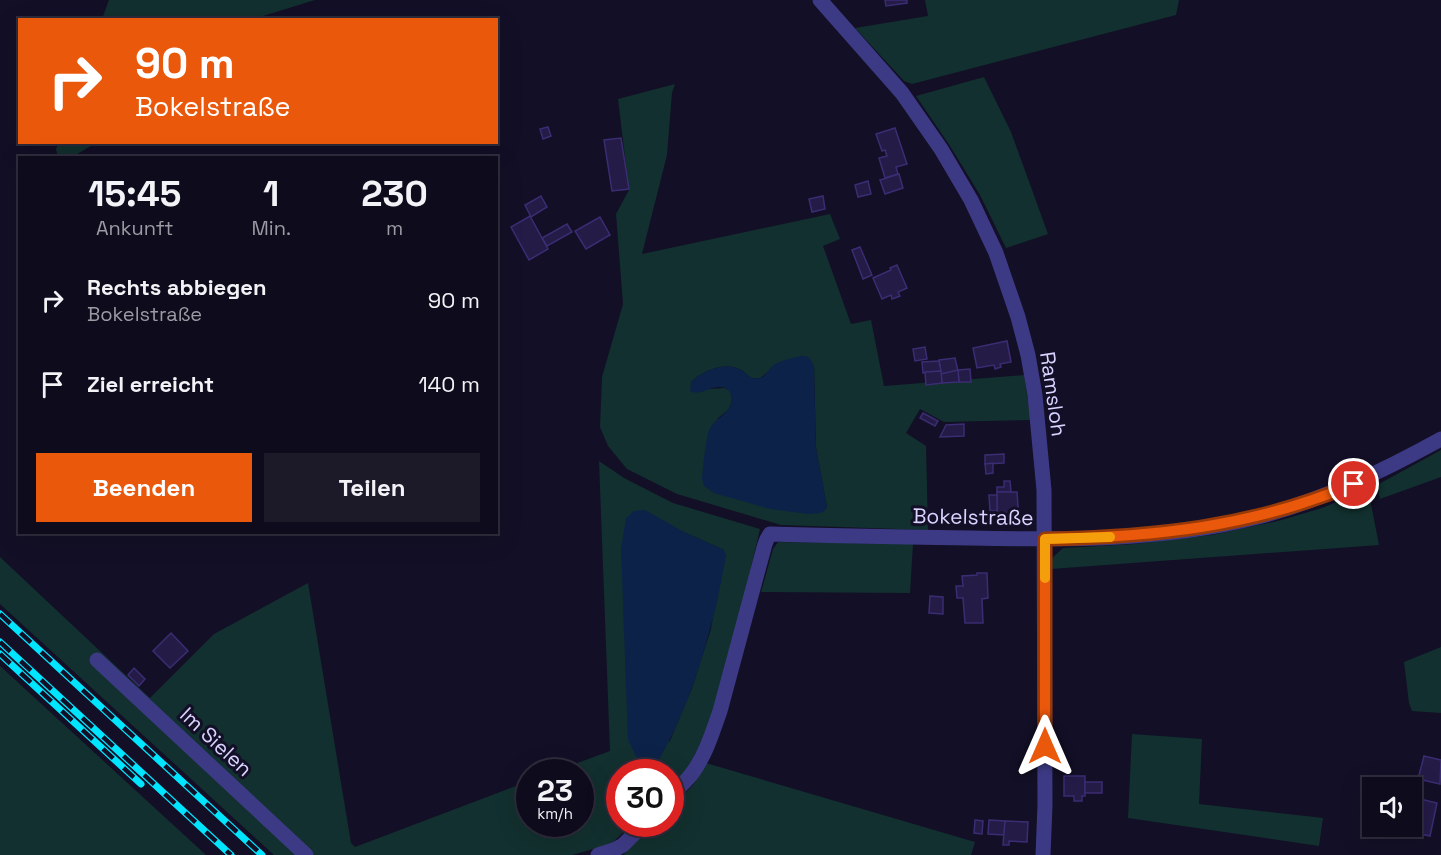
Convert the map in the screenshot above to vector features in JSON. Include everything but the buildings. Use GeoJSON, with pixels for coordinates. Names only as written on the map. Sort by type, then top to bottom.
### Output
{"type":"FeatureCollection","features":[{"type":"Feature","properties":{"kind":"street","name":"Ramsloh"},"geometry":{"type":"LineString","coordinates":[[820,0],[902,93],[941,149],[971,200],[996,253],[1018,317],[1028,355],[1035,395],[1044,490],[1045,805],[1043,855]]}},
{"type":"Feature","properties":{"kind":"street","name":"Bokelstraße"},"geometry":{"type":"LineString","coordinates":[[684,781],[702,758],[720,711],[766,538],[770,534],[1045,539],[1118,537],[1220,525],[1258,517],[1339,490],[1441,439]]}},
{"type":"Feature","properties":{"kind":"street","name":"Im Sielen"},"geometry":{"type":"LineString","coordinates":[[97,660],[306,855]]}},
{"type":"Feature","properties":{"kind":"street"},"geometry":{"type":"LineString","coordinates":[[598,855],[614,850],[630,837]]}},
{"type":"Feature","properties":{"kind":"green space"},"geometry":{"type":"Polygon","coordinates":[[[109,0],[315,0],[256,18],[102,18],[109,0]]]}},
{"type":"Feature","properties":{"kind":"green space"},"geometry":{"type":"Polygon","coordinates":[[[925,0],[1179,0],[1176,15],[912,84],[904,81],[855,28],[928,16],[925,0]]]}},
{"type":"Feature","properties":{"kind":"green space"},"geometry":{"type":"Polygon","coordinates":[[[984,77],[1011,132],[1048,234],[1006,248],[980,195],[916,96],[984,77]]]}},
{"type":"Feature","properties":{"kind":"green space"},"geometry":{"type":"Polygon","coordinates":[[[675,84],[672,93],[667,155],[642,254],[830,214],[840,239],[823,246],[851,324],[871,320],[884,386],[1024,375],[1031,420],[944,422],[920,409],[906,433],[926,446],[928,530],[781,525],[677,494],[627,469],[608,446],[600,427],[602,377],[623,304],[616,214],[629,190],[618,99],[675,84]],[[774,365],[762,377],[751,378],[740,369],[720,367],[701,374],[691,382],[708,389],[725,388],[730,391],[731,404],[728,410],[717,419],[827,507],[816,448],[814,367],[774,365]]]}},
{"type":"Feature","properties":{"kind":"green space"},"geometry":{"type":"Polygon","coordinates":[[[58,144],[94,144],[74,156],[58,156],[56,149],[58,144]]]}},
{"type":"Feature","properties":{"kind":"green space"},"geometry":{"type":"Polygon","coordinates":[[[1441,450],[1441,477],[1380,499],[1377,485],[1441,450]]]}},
{"type":"Feature","properties":{"kind":"green space"},"geometry":{"type":"Polygon","coordinates":[[[599,461],[624,478],[673,503],[760,529],[727,670],[705,735],[687,769],[684,772],[684,759],[606,759],[606,837],[618,837],[611,844],[572,855],[274,855],[0,604],[0,557],[150,698],[214,634],[308,583],[351,843],[355,847],[516,786],[516,837],[594,837],[594,759],[588,759],[610,751],[599,461]],[[686,533],[669,743],[692,688],[711,629],[724,550],[686,533]]]}},
{"type":"Feature","properties":{"kind":"green space"},"geometry":{"type":"Polygon","coordinates":[[[1368,489],[1379,545],[1051,569],[1051,559],[1063,548],[1135,544],[1212,535],[1278,521],[1322,508],[1368,489]]]}},
{"type":"Feature","properties":{"kind":"green space"},"geometry":{"type":"Polygon","coordinates":[[[778,542],[913,544],[910,593],[761,592],[773,549],[778,542]]]}},
{"type":"Feature","properties":{"kind":"green space"},"geometry":{"type":"Polygon","coordinates":[[[1441,647],[1441,713],[1412,711],[1404,662],[1441,647]]]}},
{"type":"Feature","properties":{"kind":"green space"},"geometry":{"type":"Polygon","coordinates":[[[0,666],[206,855],[0,855],[0,666]]]}},
{"type":"Feature","properties":{"kind":"green space"},"geometry":{"type":"Polygon","coordinates":[[[1132,734],[1202,739],[1199,804],[1323,818],[1319,846],[1128,818],[1132,734]]]}},
{"type":"Feature","properties":{"kind":"green space"},"geometry":{"type":"Polygon","coordinates":[[[706,763],[975,842],[971,855],[623,855],[641,837],[684,837],[684,794],[693,785],[706,763]]]}},
{"type":"Feature","properties":{"kind":"water"},"geometry":{"type":"Polygon","coordinates":[[[801,356],[810,359],[814,367],[816,448],[827,507],[821,513],[808,514],[770,509],[714,493],[704,486],[702,479],[707,438],[712,425],[729,408],[732,397],[727,389],[720,387],[699,392],[690,391],[691,382],[701,374],[720,367],[733,367],[751,377],[760,378],[777,363],[801,356]]]}},
{"type":"Feature","properties":{"kind":"water"},"geometry":{"type":"Polygon","coordinates":[[[645,510],[686,533],[724,550],[726,556],[719,593],[700,664],[674,731],[659,759],[638,759],[628,740],[621,549],[626,518],[634,511],[645,510]]]}},
{"type":"Feature","properties":{"kind":"railway"},"geometry":{"type":"LineString","coordinates":[[0,614],[262,855]]}},
{"type":"Feature","properties":{"kind":"railway"},"geometry":{"type":"LineString","coordinates":[[0,642],[231,855]]}},
{"type":"Feature","properties":{"kind":"railway"},"geometry":{"type":"LineString","coordinates":[[0,654],[141,784]]}},
{"type":"Feature","properties":{"kind":"slow traffic"},"geometry":{"type":"LineString","coordinates":[[1045,578],[1045,539],[1110,537]]}},
{"type":"Feature","properties":{"kind":"route"},"geometry":{"type":"LineString","coordinates":[[1045,746],[1045,539],[1118,537],[1231,523],[1282,510],[1354,484]]}}]}
